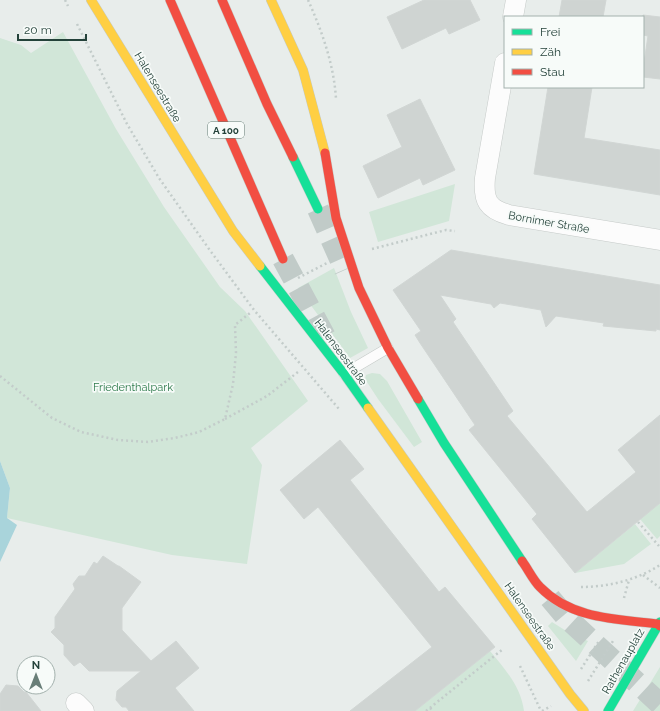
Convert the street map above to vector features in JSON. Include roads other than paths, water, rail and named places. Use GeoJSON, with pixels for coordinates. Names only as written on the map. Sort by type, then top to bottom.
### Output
{"type":"FeatureCollection","features":[{"type":"Feature","properties":{"kind":"main road","name":"Halenseestraße"},"geometry":{"type":"LineString","coordinates":[[91,0],[233,231],[344,374],[570,694],[584,711]]}},
{"type":"Feature","properties":{"kind":"main road","name":"A 100"},"geometry":{"type":"LineString","coordinates":[[170,0],[283,259]]}},
{"type":"Feature","properties":{"kind":"main road"},"geometry":{"type":"LineString","coordinates":[[222,0],[267,104],[318,209]]}},
{"type":"Feature","properties":{"kind":"main road"},"geometry":{"type":"LineString","coordinates":[[271,0],[303,70],[316,113],[325,152],[336,218],[359,288],[388,348],[444,443],[539,586],[555,600],[573,610],[595,617],[659,624]]}},
{"type":"Feature","properties":{"kind":"main road","name":"Rathenauplatz"},"geometry":{"type":"LineString","coordinates":[[608,711],[659,624]]}},
{"type":"Feature","properties":{"kind":"street"},"geometry":{"type":"LineString","coordinates":[[513,16],[516,0]]}},
{"type":"Feature","properties":{"kind":"street","name":"Bornimer Straße"},"geometry":{"type":"LineString","coordinates":[[504,69],[485,178],[485,197],[488,204],[494,209],[509,216],[660,240]]}},
{"type":"Feature","properties":{"kind":"lane"},"geometry":{"type":"LineString","coordinates":[[344,374],[388,348]]}},
{"type":"Feature","properties":{"kind":"water"},"geometry":{"type":"Polygon","coordinates":[[[0,461],[10,488],[7,518],[17,525],[0,562],[0,461]]]}},
{"type":"Feature","properties":{"kind":"tunnel"},"geometry":{"type":"LineString","coordinates":[[318,209],[345,270]]}},
{"type":"Feature","properties":{"kind":"tunnel"},"geometry":{"type":"LineString","coordinates":[[283,259],[330,346]]}},
{"type":"Feature","properties":{"kind":"tunnel"},"geometry":{"type":"LineString","coordinates":[[550,598],[567,618],[660,704]]}},
{"type":"Feature","properties":{"kind":"park label","name":"Friedenthalpark"},"geometry":{"type":"Point","coordinates":[133,387]}}]}
